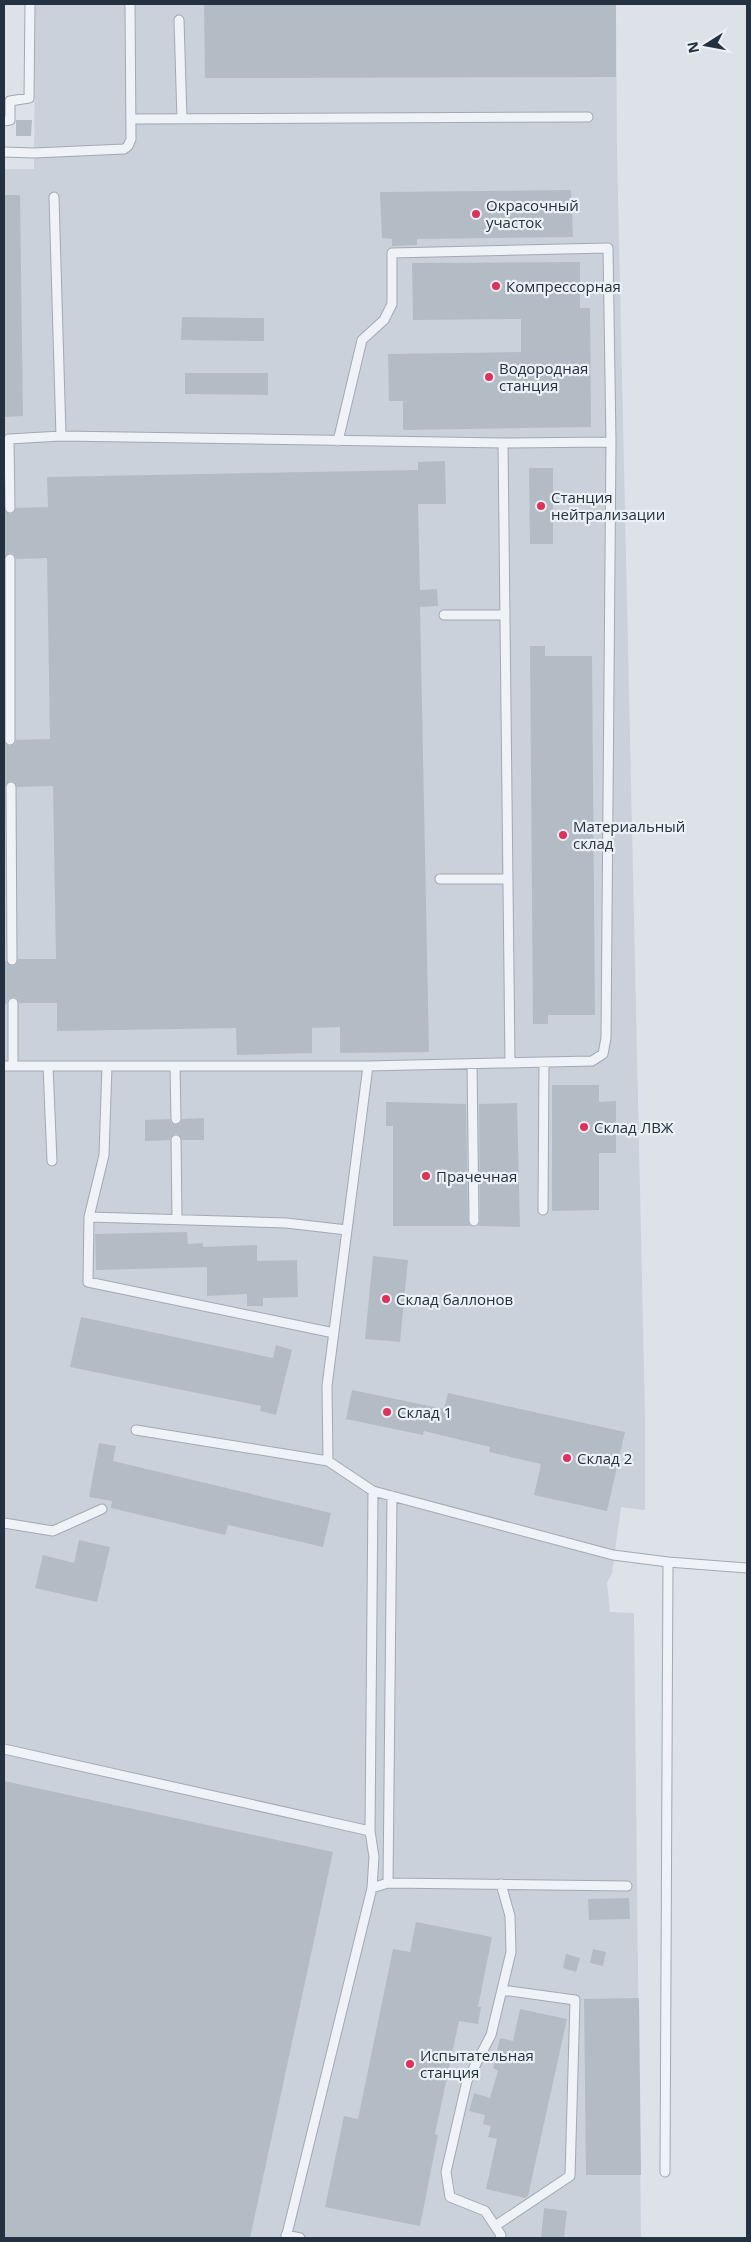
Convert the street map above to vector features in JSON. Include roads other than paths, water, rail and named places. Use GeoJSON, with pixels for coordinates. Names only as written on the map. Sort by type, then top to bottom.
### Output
{"type":"FeatureCollection","features":[{"type":"Feature","properties":{"kind":"lane"},"geometry":{"type":"LineString","coordinates":[[4,121],[10,120],[10,101],[29,98],[30,4]]}},
{"type":"Feature","properties":{"kind":"lane"},"geometry":{"type":"LineString","coordinates":[[4,152],[34,153],[124,149],[128,146],[131,139],[132,119],[130,4]]}},
{"type":"Feature","properties":{"kind":"lane"},"geometry":{"type":"LineString","coordinates":[[179,20],[182,119]]}},
{"type":"Feature","properties":{"kind":"lane"},"geometry":{"type":"LineString","coordinates":[[132,119],[588,117]]}},
{"type":"Feature","properties":{"kind":"lane"},"geometry":{"type":"LineString","coordinates":[[54,197],[61,436]]}},
{"type":"Feature","properties":{"kind":"lane"},"geometry":{"type":"LineString","coordinates":[[13,1004],[8,1066],[368,1066],[472,1064],[592,1061],[603,1054],[606,1038],[611,442],[608,248],[392,253],[392,304],[384,320],[362,340],[338,441]]}},
{"type":"Feature","properties":{"kind":"lane"},"geometry":{"type":"LineString","coordinates":[[10,508],[9,439],[61,436],[502,444],[611,442]]}},
{"type":"Feature","properties":{"kind":"lane"},"geometry":{"type":"LineString","coordinates":[[502,444],[510,1063]]}},
{"type":"Feature","properties":{"kind":"lane"},"geometry":{"type":"LineString","coordinates":[[10,559],[10,740]]}},
{"type":"Feature","properties":{"kind":"lane"},"geometry":{"type":"LineString","coordinates":[[444,615],[505,615]]}},
{"type":"Feature","properties":{"kind":"lane"},"geometry":{"type":"LineString","coordinates":[[11,787],[12,960]]}},
{"type":"Feature","properties":{"kind":"lane"},"geometry":{"type":"LineString","coordinates":[[440,879],[508,879]]}},
{"type":"Feature","properties":{"kind":"lane"},"geometry":{"type":"LineString","coordinates":[[544,1062],[544,1210]]}},
{"type":"Feature","properties":{"kind":"lane"},"geometry":{"type":"LineString","coordinates":[[472,1064],[474,1221]]}},
{"type":"Feature","properties":{"kind":"lane"},"geometry":{"type":"LineString","coordinates":[[48,1066],[52,1161]]}},
{"type":"Feature","properties":{"kind":"lane"},"geometry":{"type":"LineString","coordinates":[[107,1066],[104,1154],[89,1217],[88,1282],[334,1333]]}},
{"type":"Feature","properties":{"kind":"lane"},"geometry":{"type":"LineString","coordinates":[[175,1066],[176,1119]]}},
{"type":"Feature","properties":{"kind":"lane"},"geometry":{"type":"LineString","coordinates":[[328,1461],[327,1386],[368,1066]]}},
{"type":"Feature","properties":{"kind":"lane"},"geometry":{"type":"LineString","coordinates":[[176,1140],[178,1220]]}},
{"type":"Feature","properties":{"kind":"lane"},"geometry":{"type":"LineString","coordinates":[[89,1217],[286,1222],[347,1230]]}},
{"type":"Feature","properties":{"kind":"lane"},"geometry":{"type":"LineString","coordinates":[[136,1430],[328,1461],[373,1491],[613,1555],[668,1562],[747,1568]]}},
{"type":"Feature","properties":{"kind":"lane"},"geometry":{"type":"LineString","coordinates":[[300,2238],[286,2237],[372,1888],[374,1856],[370,1831],[373,1491]]}},
{"type":"Feature","properties":{"kind":"lane"},"geometry":{"type":"LineString","coordinates":[[388,1883],[392,1496]]}},
{"type":"Feature","properties":{"kind":"lane"},"geometry":{"type":"LineString","coordinates":[[4,1523],[53,1531],[102,1509]]}},
{"type":"Feature","properties":{"kind":"lane"},"geometry":{"type":"LineString","coordinates":[[665,2172],[668,1562]]}},
{"type":"Feature","properties":{"kind":"lane"},"geometry":{"type":"LineString","coordinates":[[4,1749],[370,1831]]}},
{"type":"Feature","properties":{"kind":"lane"},"geometry":{"type":"LineString","coordinates":[[372,1888],[388,1883],[628,1886]]}},
{"type":"Feature","properties":{"kind":"lane"},"geometry":{"type":"LineString","coordinates":[[500,2238],[501,2235],[486,2210],[450,2197],[446,2172],[467,2081],[491,2035],[511,1952],[510,1916],[501,1884]]}},
{"type":"Feature","properties":{"kind":"lane"},"geometry":{"type":"LineString","coordinates":[[495,2226],[570,2176],[575,2009],[575,2000],[502,1990]]}},
{"type":"Feature","properties":{"kind":"place","name":"Окрасочный участок"},"geometry":{"type":"Point","coordinates":[476,214]}},
{"type":"Feature","properties":{"kind":"place","name":"Компрессорная"},"geometry":{"type":"Point","coordinates":[496,286]}},
{"type":"Feature","properties":{"kind":"place","name":"Водородная станция"},"geometry":{"type":"Point","coordinates":[489,377]}},
{"type":"Feature","properties":{"kind":"place","name":"Станция нейтрализации"},"geometry":{"type":"Point","coordinates":[541,506]}},
{"type":"Feature","properties":{"kind":"place","name":"Материальный склад"},"geometry":{"type":"Point","coordinates":[563,835]}},
{"type":"Feature","properties":{"kind":"place","name":"Склад ЛВЖ"},"geometry":{"type":"Point","coordinates":[584,1127]}},
{"type":"Feature","properties":{"kind":"place","name":"Прачечная"},"geometry":{"type":"Point","coordinates":[426,1176]}},
{"type":"Feature","properties":{"kind":"place","name":"Склад баллонов"},"geometry":{"type":"Point","coordinates":[386,1299]}},
{"type":"Feature","properties":{"kind":"place","name":"Склад 1"},"geometry":{"type":"Point","coordinates":[387,1412]}},
{"type":"Feature","properties":{"kind":"place","name":"Склад 2"},"geometry":{"type":"Point","coordinates":[567,1458]}},
{"type":"Feature","properties":{"kind":"place","name":"Испытательная станция"},"geometry":{"type":"Point","coordinates":[410,2064]}}]}
